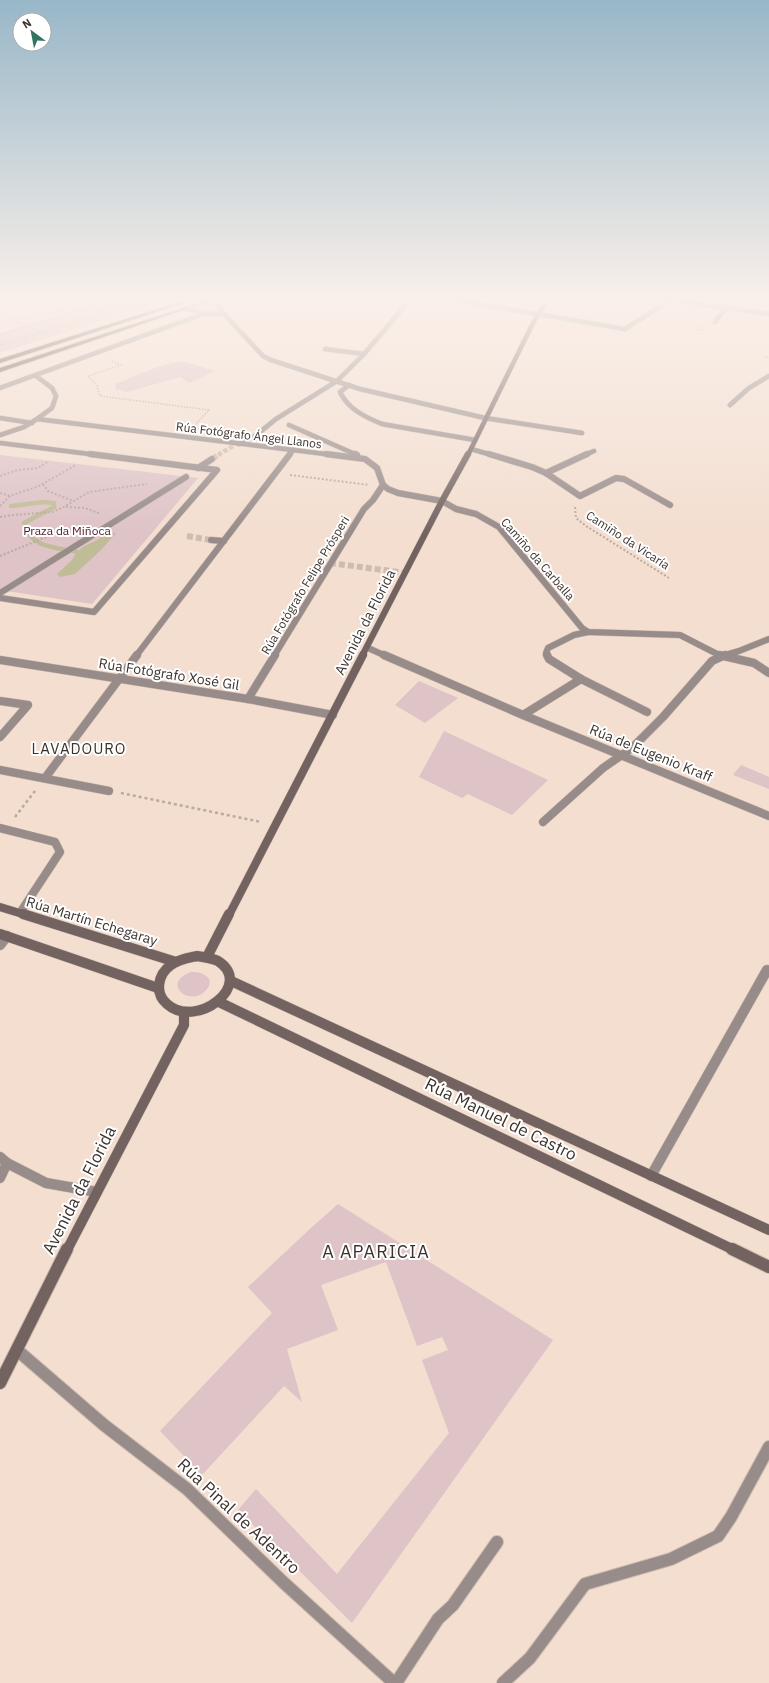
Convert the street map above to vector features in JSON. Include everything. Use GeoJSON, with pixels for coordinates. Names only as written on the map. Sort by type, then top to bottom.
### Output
{"type":"FeatureCollection","features":[{"type":"Feature","properties":{"kind":"main road","name":"Avenida da Florida"},"geometry":{"type":"LineString","coordinates":[[207,957],[368,648],[442,501],[471,449],[505,379]]}},
{"type":"Feature","properties":{"kind":"main road","name":"Rúa Martín Echegaray"},"geometry":{"type":"LineString","coordinates":[[0,907],[176,962]]}},
{"type":"Feature","properties":{"kind":"main road"},"geometry":{"type":"LineString","coordinates":[[4,935],[158,988]]}},
{"type":"Feature","properties":{"kind":"main road"},"geometry":{"type":"LineString","coordinates":[[196,956],[207,957],[217,960],[229,973],[229,988],[219,1002],[209,1008],[197,1012],[184,1012],[165,1004],[160,996],[158,988],[159,980],[163,973],[176,962],[186,958],[196,956]]}},
{"type":"Feature","properties":{"kind":"main road","name":"Rúa Manuel de Castro"},"geometry":{"type":"LineString","coordinates":[[230,981],[769,1230]]}},
{"type":"Feature","properties":{"kind":"main road","name":"Rúa Manuel de Castro"},"geometry":{"type":"LineString","coordinates":[[219,1002],[769,1267]]}},
{"type":"Feature","properties":{"kind":"main road","name":"Avenida da Florida"},"geometry":{"type":"LineString","coordinates":[[0,1383],[184,1025],[184,1012]]}},
{"type":"Feature","properties":{"kind":"street"},"geometry":{"type":"LineString","coordinates":[[0,388],[28,379]]}},
{"type":"Feature","properties":{"kind":"street"},"geometry":{"type":"LineString","coordinates":[[0,435],[24,427],[52,408],[56,396],[52,388],[39,379]]}},
{"type":"Feature","properties":{"kind":"street"},"geometry":{"type":"LineString","coordinates":[[329,379],[349,385],[485,418],[582,432]]}},
{"type":"Feature","properties":{"kind":"street"},"geometry":{"type":"LineString","coordinates":[[233,446],[255,436],[276,419],[339,379]]}},
{"type":"Feature","properties":{"kind":"street"},"geometry":{"type":"LineString","coordinates":[[730,405],[749,388],[765,379]]}},
{"type":"Feature","properties":{"kind":"street"},"geometry":{"type":"LineString","coordinates":[[349,385],[340,392],[343,400],[357,412],[372,420],[382,424],[475,440]]}},
{"type":"Feature","properties":{"kind":"street","name":"Rúa Fotógrafo Ángel Llanos"},"geometry":{"type":"LineString","coordinates":[[0,418],[240,443],[365,459]]}},
{"type":"Feature","properties":{"kind":"street"},"geometry":{"type":"LineString","coordinates":[[289,425],[365,459],[377,468],[383,485],[388,489],[398,493],[442,501]]}},
{"type":"Feature","properties":{"kind":"street"},"geometry":{"type":"LineString","coordinates":[[0,443],[217,470],[94,612],[0,598]]}},
{"type":"Feature","properties":{"kind":"street","name":"Camiño da Vicaría"},"geometry":{"type":"LineString","coordinates":[[471,449],[519,462],[546,473],[580,496],[616,478],[624,479],[670,504]]}},
{"type":"Feature","properties":{"kind":"street"},"geometry":{"type":"LineString","coordinates":[[45,778],[293,450]]}},
{"type":"Feature","properties":{"kind":"street"},"geometry":{"type":"LineString","coordinates":[[546,473],[594,451]]}},
{"type":"Feature","properties":{"kind":"street"},"geometry":{"type":"LineString","coordinates":[[198,468],[212,459]]}},
{"type":"Feature","properties":{"kind":"street"},"geometry":{"type":"LineString","coordinates":[[0,593],[186,477]]}},
{"type":"Feature","properties":{"kind":"street","name":"Rúa Fotógrafo Felipe Prósperi"},"geometry":{"type":"LineString","coordinates":[[248,699],[364,509],[373,500],[383,485]]}},
{"type":"Feature","properties":{"kind":"street","name":"Camiño da Carballa"},"geometry":{"type":"LineString","coordinates":[[442,501],[456,509],[476,514],[500,527],[582,628],[588,632]]}},
{"type":"Feature","properties":{"kind":"street"},"geometry":{"type":"LineString","coordinates":[[211,540],[224,541]]}},
{"type":"Feature","properties":{"kind":"street"},"geometry":{"type":"LineString","coordinates":[[647,712],[581,679],[548,659],[546,653],[548,648],[557,642],[574,635],[588,632],[680,635],[721,656],[754,663],[769,673]]}},
{"type":"Feature","properties":{"kind":"street"},"geometry":{"type":"LineString","coordinates":[[543,822],[603,768],[632,748],[664,717],[712,661],[721,656],[739,651],[769,638]]}},
{"type":"Feature","properties":{"kind":"street","name":"Rúa de Eugenio Kraff"},"geometry":{"type":"LineString","coordinates":[[368,648],[523,715],[769,816]]}},
{"type":"Feature","properties":{"kind":"street","name":"Rúa Fotógrafo Xosé Gil"},"geometry":{"type":"LineString","coordinates":[[0,660],[118,680],[248,699],[333,715]]}},
{"type":"Feature","properties":{"kind":"street"},"geometry":{"type":"LineString","coordinates":[[523,715],[581,679]]}},
{"type":"Feature","properties":{"kind":"street"},"geometry":{"type":"LineString","coordinates":[[0,701],[28,705],[0,738]]}},
{"type":"Feature","properties":{"kind":"street"},"geometry":{"type":"LineString","coordinates":[[0,770],[109,791]]}},
{"type":"Feature","properties":{"kind":"street"},"geometry":{"type":"LineString","coordinates":[[0,828],[55,842],[60,852],[20,914]]}},
{"type":"Feature","properties":{"kind":"street"},"geometry":{"type":"LineString","coordinates":[[0,944],[4,935]]}},
{"type":"Feature","properties":{"kind":"street"},"geometry":{"type":"LineString","coordinates":[[651,1176],[767,970]]}},
{"type":"Feature","properties":{"kind":"street"},"geometry":{"type":"LineString","coordinates":[[0,1178],[4,1160],[46,1183],[97,1192]]}},
{"type":"Feature","properties":{"kind":"street","name":"Rúa Pinal de Adentro"},"geometry":{"type":"LineString","coordinates":[[17,1350],[104,1425],[187,1489],[283,1582],[395,1683]]}},
{"type":"Feature","properties":{"kind":"street"},"geometry":{"type":"LineString","coordinates":[[503,1683],[530,1658],[585,1584],[671,1559],[718,1536],[731,1517],[769,1446]]}},
{"type":"Feature","properties":{"kind":"street"},"geometry":{"type":"LineString","coordinates":[[395,1683],[438,1619],[453,1605],[497,1542]]}},
{"type":"Feature","properties":{"kind":"path"},"geometry":{"type":"LineString","coordinates":[[90,379],[96,386],[100,396],[209,410],[191,428]]}},
{"type":"Feature","properties":{"kind":"path"},"geometry":{"type":"LineString","coordinates":[[0,476],[18,470],[38,468],[50,460]]}},
{"type":"Feature","properties":{"kind":"path"},"geometry":{"type":"LineString","coordinates":[[0,506],[10,496],[43,484],[77,464]]}},
{"type":"Feature","properties":{"kind":"path"},"geometry":{"type":"LineString","coordinates":[[286,474],[369,485]]}},
{"type":"Feature","properties":{"kind":"path"},"geometry":{"type":"LineString","coordinates":[[43,484],[48,491],[73,501]]}},
{"type":"Feature","properties":{"kind":"path"},"geometry":{"type":"LineString","coordinates":[[0,517],[15,514],[52,512],[65,507],[88,492],[105,488],[135,487],[150,484]]}},
{"type":"Feature","properties":{"kind":"path"},"geometry":{"type":"LineString","coordinates":[[0,493],[10,496]]}},
{"type":"Feature","properties":{"kind":"path","name":"Camiño da Vicaría"},"geometry":{"type":"LineString","coordinates":[[580,496],[575,504],[576,518],[586,526],[669,578]]}},
{"type":"Feature","properties":{"kind":"path"},"geometry":{"type":"LineString","coordinates":[[65,507],[85,508],[104,516]]}},
{"type":"Feature","properties":{"kind":"path"},"geometry":{"type":"LineString","coordinates":[[0,556],[39,539]]}},
{"type":"Feature","properties":{"kind":"path"},"geometry":{"type":"LineString","coordinates":[[14,818],[45,778]]}},
{"type":"Feature","properties":{"kind":"path"},"geometry":{"type":"LineString","coordinates":[[109,791],[276,825]]}},
{"type":"Feature","properties":{"kind":"green space"},"geometry":{"type":"Polygon","coordinates":[[[129,379],[175,379],[127,392],[115,389],[116,384],[129,379]]]}},
{"type":"Feature","properties":{"kind":"green space"},"geometry":{"type":"Polygon","coordinates":[[[182,379],[199,379],[189,383],[182,379]]]}},
{"type":"Feature","properties":{"kind":"green space","name":"Praza da Miñoca"},"geometry":{"type":"Polygon","coordinates":[[[0,455],[198,478],[92,604],[0,590],[0,455]]]}},
{"type":"Feature","properties":{"kind":"green space"},"geometry":{"type":"Polygon","coordinates":[[[419,681],[458,698],[425,723],[395,705],[419,681]]]}},
{"type":"Feature","properties":{"kind":"green space"},"geometry":{"type":"Polygon","coordinates":[[[444,731],[548,780],[512,815],[468,794],[462,798],[419,777],[444,731]]]}},
{"type":"Feature","properties":{"kind":"green space"},"geometry":{"type":"Polygon","coordinates":[[[741,765],[769,777],[769,789],[733,775],[741,765]]]}},
{"type":"Feature","properties":{"kind":"green space"},"geometry":{"type":"Polygon","coordinates":[[[191,972],[202,974],[210,981],[207,989],[201,995],[187,996],[178,988],[178,983],[182,977],[191,972]]]}},
{"type":"Feature","properties":{"kind":"green space"},"geometry":{"type":"Polygon","coordinates":[[[338,1204],[553,1340],[352,1623],[238,1510],[256,1489],[337,1574],[449,1433],[422,1360],[448,1350],[442,1337],[417,1346],[386,1262],[321,1285],[338,1330],[287,1349],[302,1402],[284,1386],[202,1475],[160,1431],[272,1313],[248,1287],[338,1204]]]}},
{"type":"Feature","properties":{"kind":"shaded area"},"geometry":{"type":"Polygon","coordinates":[[[107,533],[116,533],[102,549],[75,574],[60,577],[57,574],[83,547],[107,533]]]}},
{"type":"Feature","properties":{"kind":"waterway"},"geometry":{"type":"LineString","coordinates":[[11,506],[43,502],[54,503],[54,507],[24,523],[27,532],[32,538],[45,545],[77,552]]}},
{"type":"Feature","properties":{"kind":"tunnel"},"geometry":{"type":"LineString","coordinates":[[218,455],[233,446]]}},
{"type":"Feature","properties":{"kind":"tunnel"},"geometry":{"type":"LineString","coordinates":[[212,459],[220,454]]}},
{"type":"Feature","properties":{"kind":"tunnel"},"geometry":{"type":"LineString","coordinates":[[187,536],[211,540]]}},
{"type":"Feature","properties":{"kind":"tunnel"},"geometry":{"type":"LineString","coordinates":[[330,563],[406,573]]}},
{"type":"Feature","properties":{"kind":"district","name":"LAVADOURO"},"geometry":{"type":"Point","coordinates":[79,748]}},
{"type":"Feature","properties":{"kind":"district","name":"A APARICIA"},"geometry":{"type":"Point","coordinates":[376,1251]}}]}
